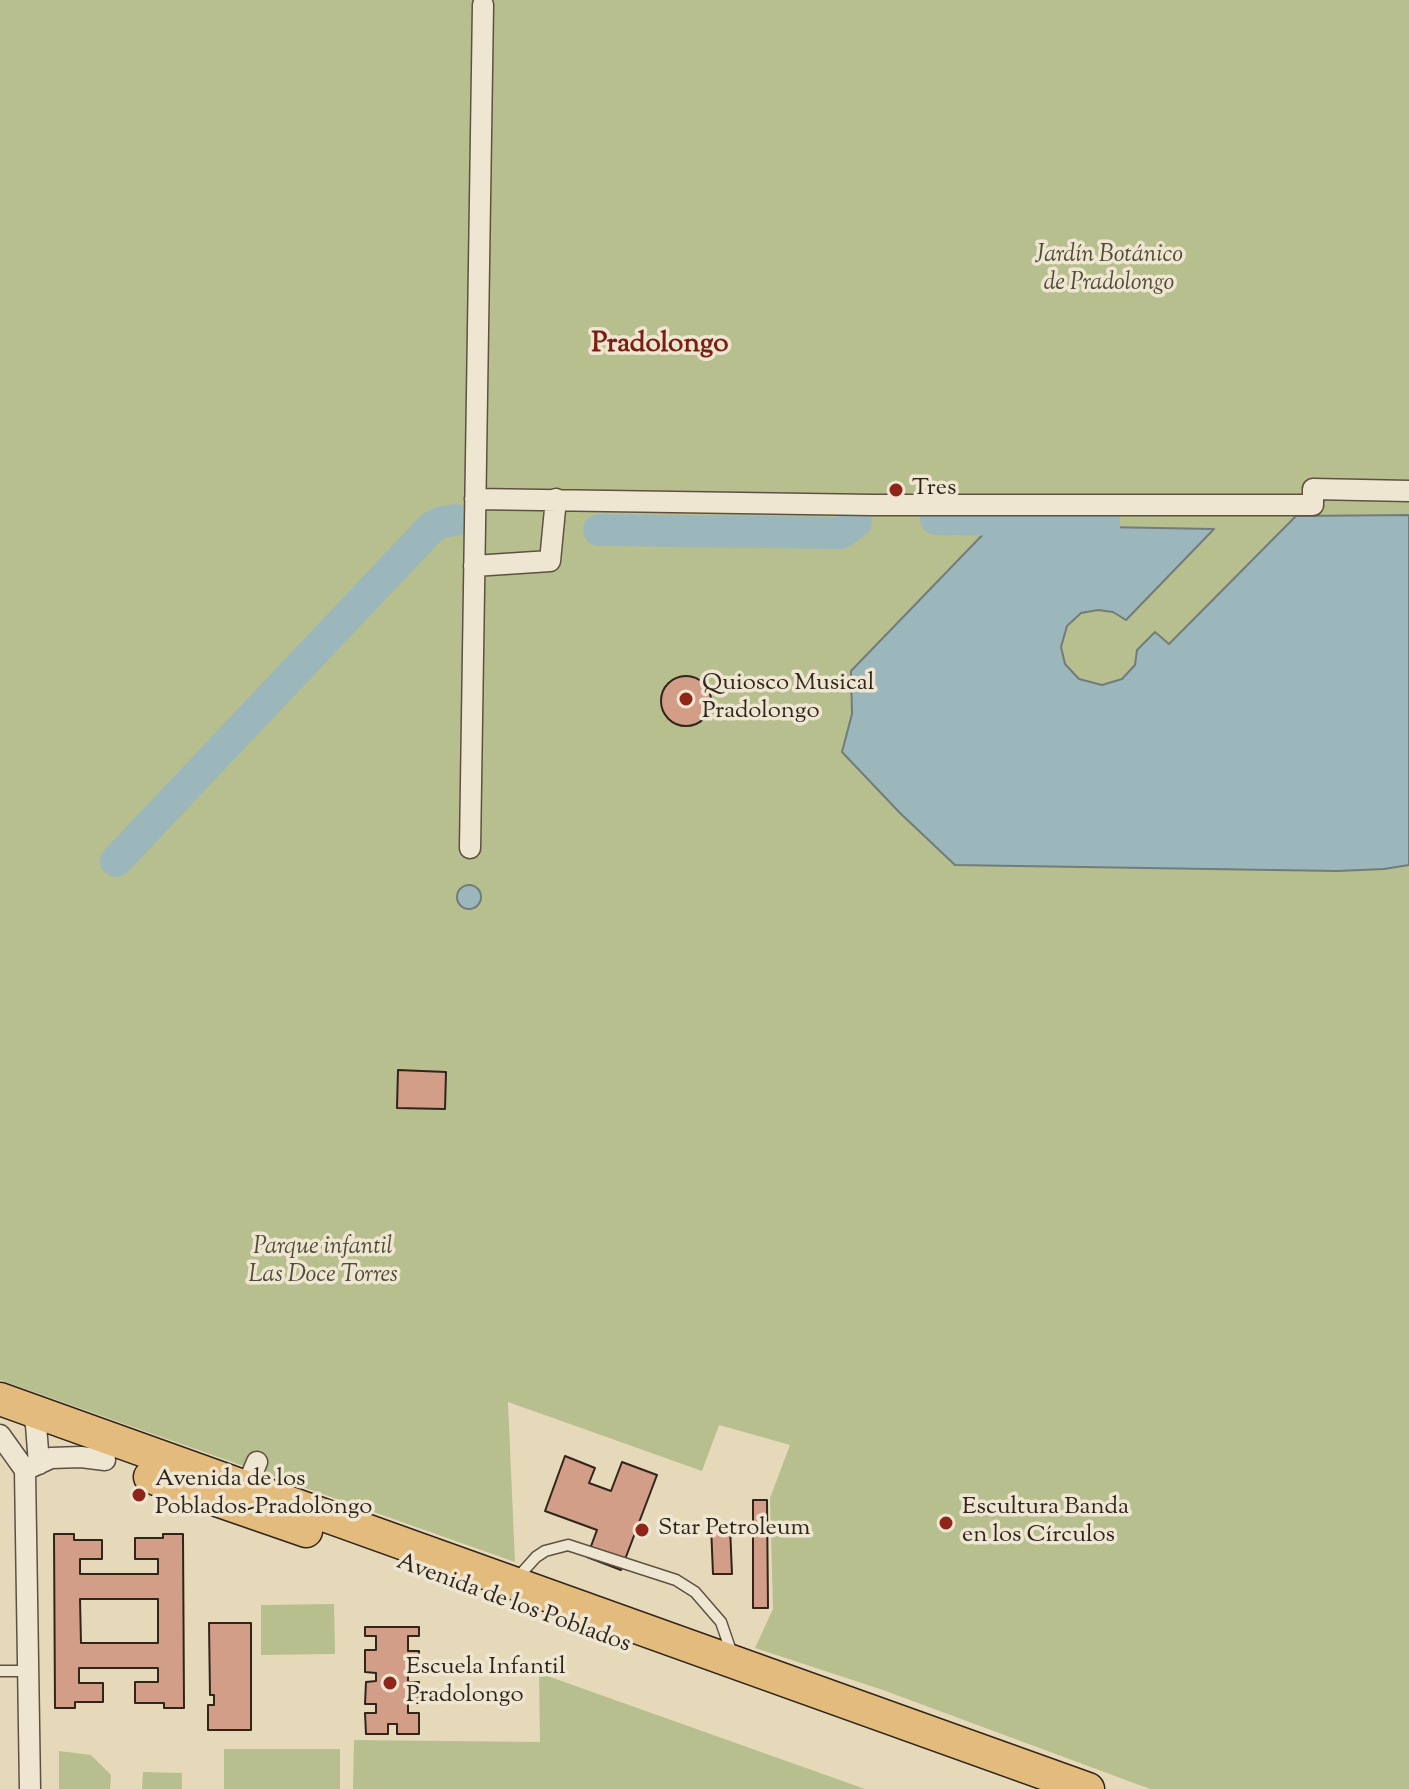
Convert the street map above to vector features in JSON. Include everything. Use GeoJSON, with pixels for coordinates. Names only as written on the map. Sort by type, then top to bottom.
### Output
{"type":"FeatureCollection","features":[{"type":"Feature","properties":{"kind":"main road","name":"Avenida de los Poblados"},"geometry":{"type":"LineString","coordinates":[[0,1399],[33,1445],[252,1474],[513,1582],[1088,1789]]}},
{"type":"Feature","properties":{"kind":"main road","name":"Avenida de los Poblados"},"geometry":{"type":"LineString","coordinates":[[0,1423],[33,1445],[105,1460],[454,1582],[1026,1789]]}},
{"type":"Feature","properties":{"kind":"street"},"geometry":{"type":"LineString","coordinates":[[470,848],[483,5]]}},
{"type":"Feature","properties":{"kind":"street"},"geometry":{"type":"LineString","coordinates":[[475,499],[872,505],[1313,505],[1313,489],[1409,491]]}},
{"type":"Feature","properties":{"kind":"street"},"geometry":{"type":"LineString","coordinates":[[474,566],[550,561],[556,499]]}},
{"type":"Feature","properties":{"kind":"street"},"geometry":{"type":"LineString","coordinates":[[0,1435],[33,1445],[28,1671],[30,1789]]}},
{"type":"Feature","properties":{"kind":"lane"},"geometry":{"type":"LineString","coordinates":[[513,1582],[536,1557],[545,1551],[568,1545],[676,1580],[695,1592],[721,1622],[733,1660]]}},
{"type":"Feature","properties":{"kind":"lane"},"geometry":{"type":"LineString","coordinates":[[0,1671],[28,1671]]}},
{"type":"Feature","properties":{"kind":"green space"},"geometry":{"type":"Polygon","coordinates":[[[0,0],[1409,0],[1409,1789],[1150,1789],[883,1690],[755,1648],[773,1609],[770,1498],[790,1445],[719,1425],[702,1471],[508,1402],[515,1562],[0,1380],[0,0]]]}},
{"type":"Feature","properties":{"kind":"green space"},"geometry":{"type":"Polygon","coordinates":[[[334,1604],[335,1654],[261,1655],[261,1605],[334,1604]]]}},
{"type":"Feature","properties":{"kind":"green space"},"geometry":{"type":"Polygon","coordinates":[[[539,1673],[865,1789],[353,1789],[354,1740],[540,1742],[539,1673]]]}},
{"type":"Feature","properties":{"kind":"green space"},"geometry":{"type":"Polygon","coordinates":[[[224,1749],[340,1749],[340,1789],[224,1789],[224,1749]]]}},
{"type":"Feature","properties":{"kind":"green space"},"geometry":{"type":"Polygon","coordinates":[[[59,1751],[91,1755],[111,1775],[110,1789],[59,1789],[59,1751]]]}},
{"type":"Feature","properties":{"kind":"green space"},"geometry":{"type":"Polygon","coordinates":[[[143,1772],[182,1773],[182,1789],[142,1789],[143,1772]]]}},
{"type":"Feature","properties":{"kind":"water"},"geometry":{"type":"Polygon","coordinates":[[[1409,515],[1409,865],[1337,871],[955,865],[842,752],[852,714],[851,671],[992,525],[1214,529],[1126,620],[1113,612],[1098,610],[1081,613],[1067,626],[1061,647],[1065,664],[1079,679],[1102,685],[1122,679],[1135,665],[1137,650],[1155,632],[1169,644],[1296,516],[1409,515]]]}},
{"type":"Feature","properties":{"kind":"water"},"geometry":{"type":"Polygon","coordinates":[[[469,885],[478,888],[481,897],[478,906],[469,909],[460,906],[457,897],[460,888],[469,885]]]}},
{"type":"Feature","properties":{"kind":"building","name":"Quiosco Musical Pradolongo"},"geometry":{"type":"Polygon","coordinates":[[[686,676],[704,683],[711,701],[704,719],[686,726],[668,719],[661,701],[668,683],[686,676]]]}},
{"type":"Feature","properties":{"kind":"building"},"geometry":{"type":"Polygon","coordinates":[[[398,1070],[446,1072],[445,1109],[397,1108],[398,1070]]]}},
{"type":"Feature","properties":{"kind":"building"},"geometry":{"type":"Polygon","coordinates":[[[565,1456],[595,1468],[589,1483],[611,1491],[622,1462],[657,1475],[621,1570],[587,1557],[597,1530],[545,1511],[565,1456]]]}},
{"type":"Feature","properties":{"kind":"building"},"geometry":{"type":"Polygon","coordinates":[[[753,1500],[767,1500],[768,1608],[753,1608],[753,1500]]]}},
{"type":"Feature","properties":{"kind":"building"},"geometry":{"type":"Polygon","coordinates":[[[711,1526],[730,1526],[732,1574],[713,1574],[711,1526]]]}},
{"type":"Feature","properties":{"kind":"building"},"geometry":{"type":"Polygon","coordinates":[[[54,1534],[74,1534],[74,1540],[102,1540],[102,1559],[80,1559],[80,1574],[158,1574],[158,1559],[135,1559],[135,1538],[183,1534],[184,1708],[164,1708],[164,1703],[135,1703],[135,1682],[158,1682],[158,1668],[79,1668],[79,1683],[103,1683],[103,1702],[75,1702],[75,1708],[55,1708],[54,1534]],[[80,1599],[81,1643],[158,1643],[158,1599],[80,1599]]]}},
{"type":"Feature","properties":{"kind":"building"},"geometry":{"type":"Polygon","coordinates":[[[209,1623],[251,1623],[251,1730],[208,1730],[208,1705],[214,1705],[214,1695],[210,1695],[209,1623]]]}},
{"type":"Feature","properties":{"kind":"building"},"geometry":{"type":"Polygon","coordinates":[[[365,1627],[419,1627],[419,1636],[408,1636],[408,1651],[419,1651],[419,1673],[408,1672],[408,1682],[419,1682],[419,1703],[408,1703],[408,1713],[419,1713],[419,1734],[397,1734],[397,1724],[388,1724],[388,1734],[366,1734],[365,1713],[376,1713],[376,1704],[365,1704],[366,1682],[376,1681],[376,1673],[365,1672],[365,1650],[376,1650],[376,1636],[365,1636],[365,1627]]]}},
{"type":"Feature","properties":{"kind":"waterway"},"geometry":{"type":"LineString","coordinates":[[936,519],[1104,521],[1104,527]]}},
{"type":"Feature","properties":{"kind":"waterway"},"geometry":{"type":"LineString","coordinates":[[116,861],[432,527],[456,520]]}},
{"type":"Feature","properties":{"kind":"waterway"},"geometry":{"type":"LineString","coordinates":[[599,530],[841,533],[856,522]]}},
{"type":"Feature","properties":{"kind":"place","name":"Tres"},"geometry":{"type":"Point","coordinates":[896,490]}},
{"type":"Feature","properties":{"kind":"place","name":"Quiosco Musical Pradolongo"},"geometry":{"type":"Point","coordinates":[686,699]}},
{"type":"Feature","properties":{"kind":"place","name":"Avenida de los Poblados-Pradolongo"},"geometry":{"type":"Point","coordinates":[139,1495]}},
{"type":"Feature","properties":{"kind":"place","name":"Escultura Banda en los Círculos"},"geometry":{"type":"Point","coordinates":[946,1523]}},
{"type":"Feature","properties":{"kind":"place","name":"Star Petroleum"},"geometry":{"type":"Point","coordinates":[642,1530]}},
{"type":"Feature","properties":{"kind":"place","name":"Escuela Infantil Pradolongo"},"geometry":{"type":"Point","coordinates":[390,1683]}},
{"type":"Feature","properties":{"kind":"district","name":"Pradolongo"},"geometry":{"type":"Point","coordinates":[660,346]}},
{"type":"Feature","properties":{"kind":"park label","name":"Jardín Botánico de Pradolongo"},"geometry":{"type":"Point","coordinates":[1109,271]}},
{"type":"Feature","properties":{"kind":"park label","name":"Parque infantil Las Doce Torres"},"geometry":{"type":"Point","coordinates":[323,1263]}}]}
